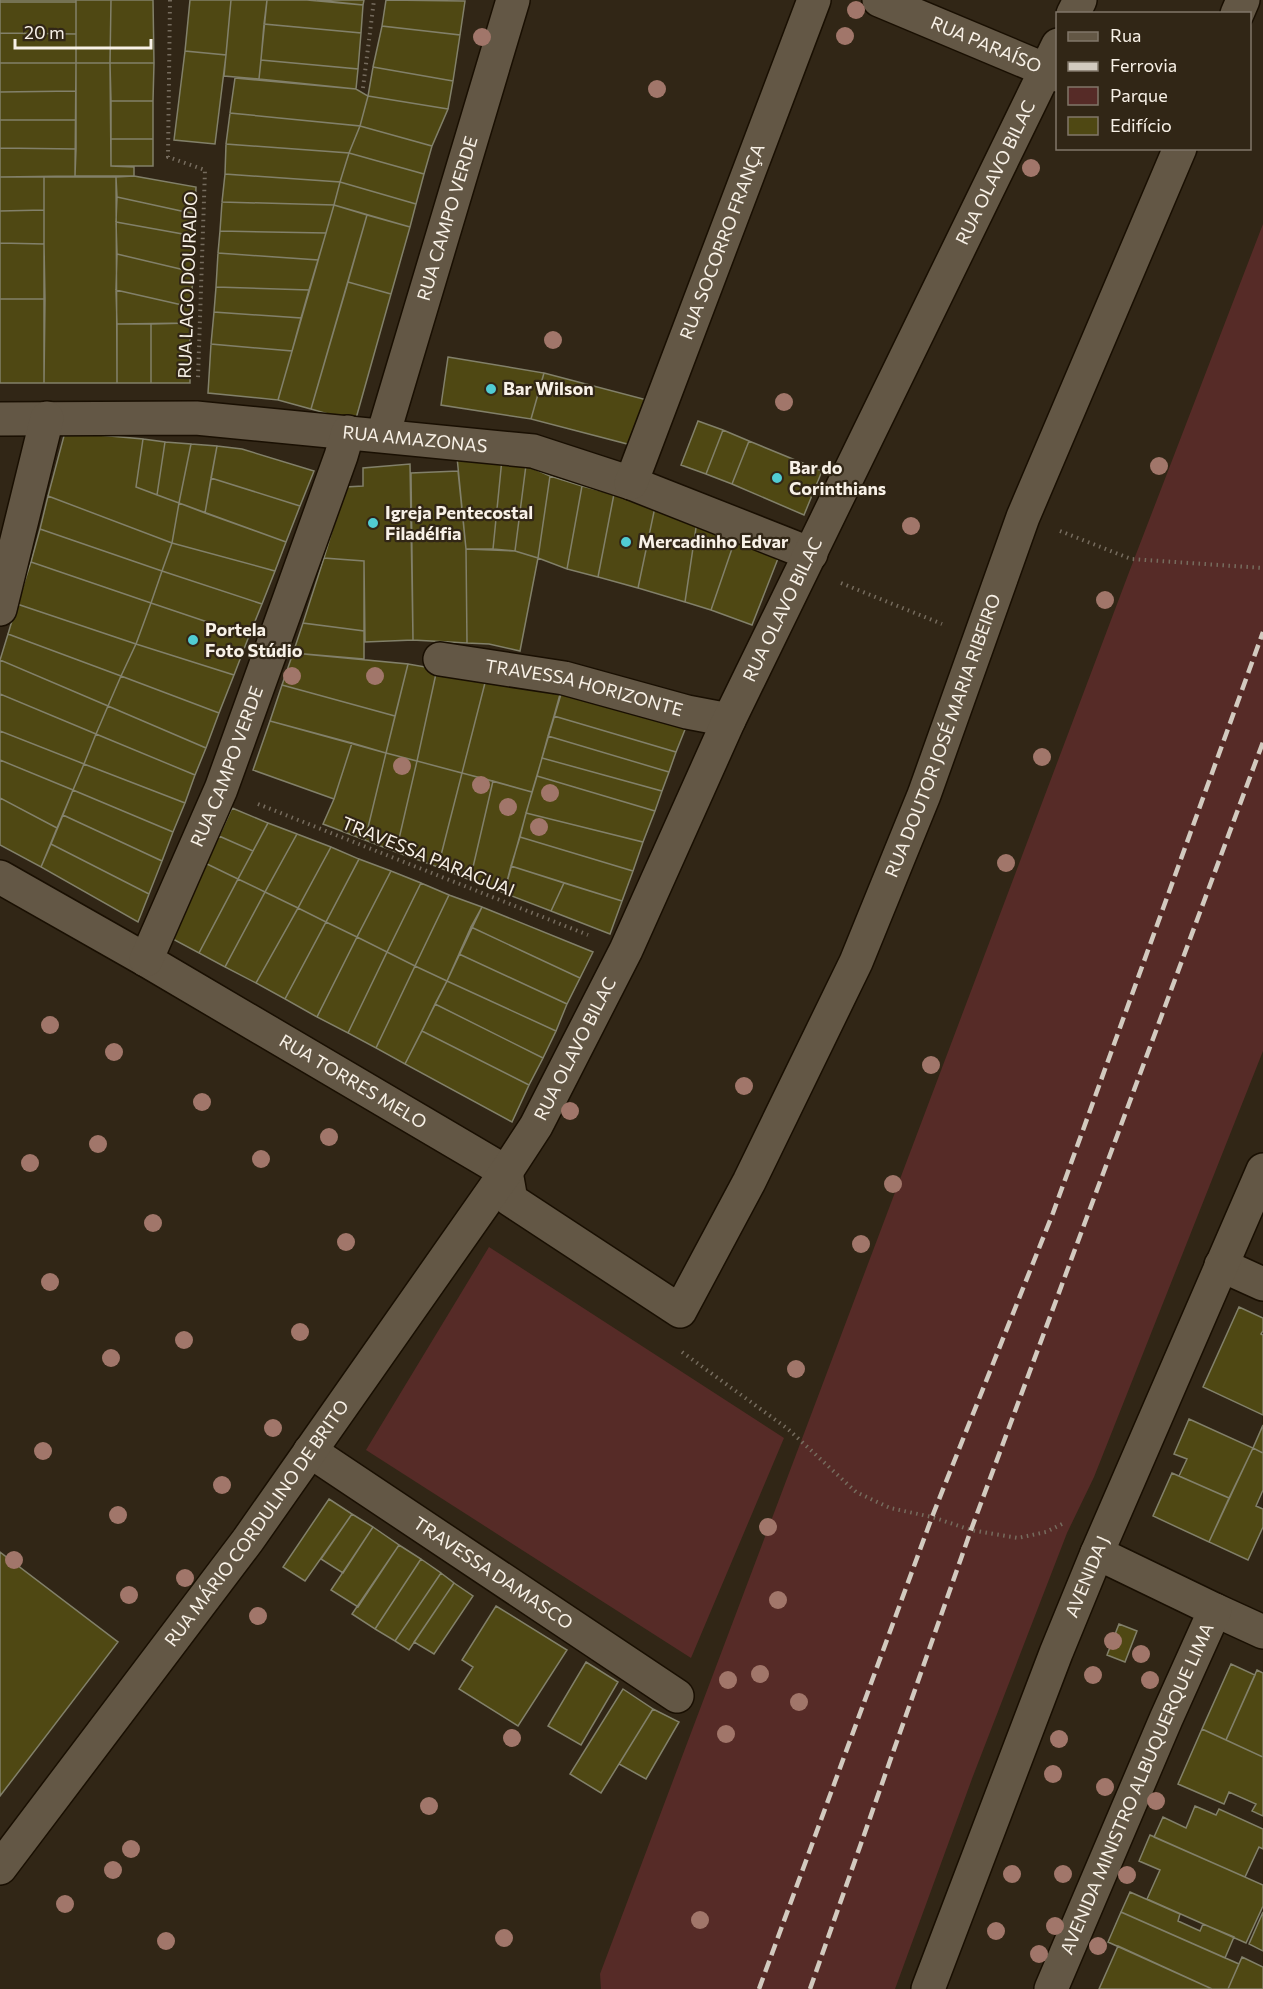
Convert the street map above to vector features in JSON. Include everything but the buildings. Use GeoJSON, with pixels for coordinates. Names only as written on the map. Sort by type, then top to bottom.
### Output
{"type":"FeatureCollection","features":[{"type":"Feature","properties":{"kind":"street","name":"RUA CAMPO VERDE"},"geometry":{"type":"LineString","coordinates":[[383,435],[513,0]]}},
{"type":"Feature","properties":{"kind":"street","name":"RUA SOCORRO FRANÇA"},"geometry":{"type":"LineString","coordinates":[[631,483],[814,0]]}},
{"type":"Feature","properties":{"kind":"street","name":"RUA PARAÍSO"},"geometry":{"type":"LineString","coordinates":[[879,0],[1054,63]]}},
{"type":"Feature","properties":{"kind":"street","name":"RUA OLAVO BILAC"},"geometry":{"type":"LineString","coordinates":[[506,1172],[536,1126],[626,950],[729,720],[1054,63]]}},
{"type":"Feature","properties":{"kind":"street","name":"RUA DOUTOR JOSÉ MARIA RIBEIRO"},"geometry":{"type":"LineString","coordinates":[[680,1311],[749,1182],[856,962],[924,795],[1023,517],[1179,150]]}},
{"type":"Feature","properties":{"kind":"street","name":"RUA AMAZONAS"},"geometry":{"type":"LineString","coordinates":[[0,418],[196,418],[533,451],[631,483],[807,561]]}},
{"type":"Feature","properties":{"kind":"street"},"geometry":{"type":"LineString","coordinates":[[0,609],[46,418]]}},
{"type":"Feature","properties":{"kind":"street","name":"RUA CAMPO VERDE"},"geometry":{"type":"LineString","coordinates":[[146,960],[221,789],[342,456],[348,432]]}},
{"type":"Feature","properties":{"kind":"street","name":"TRAVESSA HORIZONTE"},"geometry":{"type":"LineString","coordinates":[[440,658],[564,678],[687,712],[729,720]]}},
{"type":"Feature","properties":{"kind":"street","name":"RUA TORRES MELO"},"geometry":{"type":"LineString","coordinates":[[0,877],[146,960],[506,1172]]}},
{"type":"Feature","properties":{"kind":"street","name":"AVENIDA J"},"geometry":{"type":"LineString","coordinates":[[928,1989],[1056,1653],[1263,1170]]}},
{"type":"Feature","properties":{"kind":"street"},"geometry":{"type":"LineString","coordinates":[[506,1172],[511,1200],[680,1311]]}},
{"type":"Feature","properties":{"kind":"street","name":"RUA MÁRIO CORDULINO DE BRITO"},"geometry":{"type":"LineString","coordinates":[[0,1868],[248,1540],[506,1172]]}},
{"type":"Feature","properties":{"kind":"street"},"geometry":{"type":"LineString","coordinates":[[1221,1265],[1263,1284]]}},
{"type":"Feature","properties":{"kind":"street","name":"TRAVESSA DAMASCO"},"geometry":{"type":"LineString","coordinates":[[310,1451],[677,1696]]}},
{"type":"Feature","properties":{"kind":"street","name":"AVENIDA MINISTRO ALBUQUERQUE LIMA"},"geometry":{"type":"LineString","coordinates":[[1050,1989],[1215,1610],[1097,1553]]}},
{"type":"Feature","properties":{"kind":"street"},"geometry":{"type":"LineString","coordinates":[[1215,1610],[1263,1632]]}},
{"type":"Feature","properties":{"kind":"path","name":"RUA LAGO DOURADO"},"geometry":{"type":"LineString","coordinates":[[170,0],[168,157],[205,170],[196,418]]}},
{"type":"Feature","properties":{"kind":"path"},"geometry":{"type":"LineString","coordinates":[[363,88],[374,0]]}},
{"type":"Feature","properties":{"kind":"path"},"geometry":{"type":"LineString","coordinates":[[1023,517],[1131,559],[1263,568]]}},
{"type":"Feature","properties":{"kind":"path"},"geometry":{"type":"LineString","coordinates":[[807,561],[981,639]]}},
{"type":"Feature","properties":{"kind":"path","name":"TRAVESSA PARAGUAI"},"geometry":{"type":"LineString","coordinates":[[221,789],[626,950]]}},
{"type":"Feature","properties":{"kind":"path"},"geometry":{"type":"LineString","coordinates":[[680,1311],[669,1329],[667,1341],[789,1429],[856,1492],[890,1508],[932,1517],[971,1530],[1018,1538],[1046,1532],[1074,1518],[1097,1553]]}},
{"type":"Feature","properties":{"kind":"green space"},"geometry":{"type":"Polygon","coordinates":[[[1263,224],[1263,1051],[1094,1477],[1067,1533],[973,1776],[895,1989],[601,1989],[600,1974],[1128,575],[1263,224]]]}},
{"type":"Feature","properties":{"kind":"green space"},"geometry":{"type":"Polygon","coordinates":[[[489,1247],[784,1438],[691,1658],[366,1450],[489,1247]]]}},
{"type":"Feature","properties":{"kind":"railway"},"geometry":{"type":"LineString","coordinates":[[759,1989],[932,1517],[1053,1213],[1263,632]]}},
{"type":"Feature","properties":{"kind":"railway"},"geometry":{"type":"LineString","coordinates":[[810,1989],[971,1530],[1263,742]]}},
{"type":"Feature","properties":{"kind":"place","name":"Bar Wilson"},"geometry":{"type":"Point","coordinates":[491,389]}},
{"type":"Feature","properties":{"kind":"place","name":"Bar do Corinthians"},"geometry":{"type":"Point","coordinates":[777,478]}},
{"type":"Feature","properties":{"kind":"place","name":"Igreja Pentecostal Filadélfia"},"geometry":{"type":"Point","coordinates":[373,523]}},
{"type":"Feature","properties":{"kind":"place","name":"Mercadinho Edvar"},"geometry":{"type":"Point","coordinates":[626,542]}},
{"type":"Feature","properties":{"kind":"place","name":"Portela Foto Stúdio"},"geometry":{"type":"Point","coordinates":[193,640]}}]}
